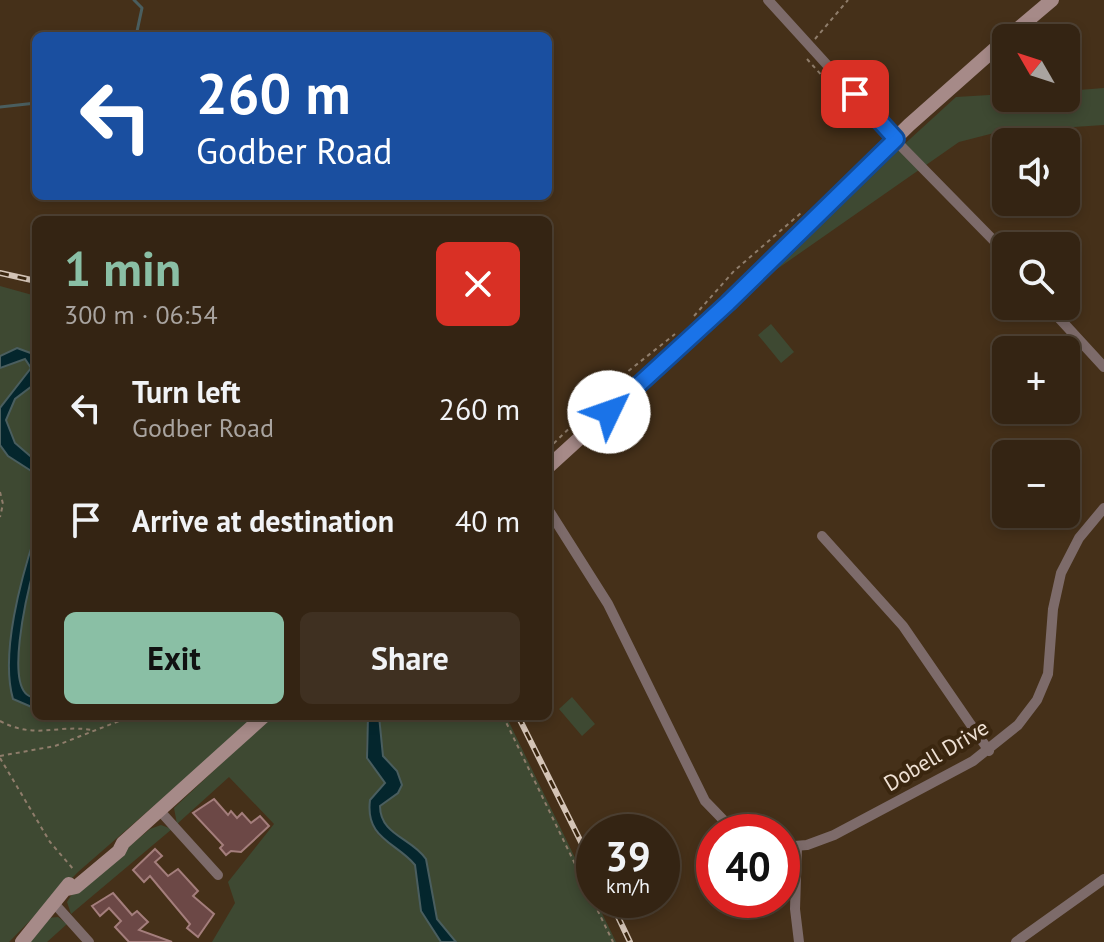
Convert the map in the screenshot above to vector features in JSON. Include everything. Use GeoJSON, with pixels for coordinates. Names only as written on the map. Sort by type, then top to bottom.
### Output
{"type":"FeatureCollection","features":[{"type":"Feature","properties":{"kind":"street"},"geometry":{"type":"LineString","coordinates":[[768,0],[992,238]]}},
{"type":"Feature","properties":{"kind":"street"},"geometry":{"type":"LineString","coordinates":[[1024,24],[1052,0]]}},
{"type":"Feature","properties":{"kind":"street"},"geometry":{"type":"LineString","coordinates":[[552,463],[728,303],[896,139],[992,53]]}},
{"type":"Feature","properties":{"kind":"street"},"geometry":{"type":"LineString","coordinates":[[1061,320],[1104,367]]}},
{"type":"Feature","properties":{"kind":"street","name":"Dobell Drive"},"geometry":{"type":"LineString","coordinates":[[800,846],[834,835],[989,751],[1018,725],[1041,692],[1051,659],[1053,609],[1061,573],[1079,538],[1104,508]]}},
{"type":"Feature","properties":{"kind":"street"},"geometry":{"type":"LineString","coordinates":[[552,515],[608,604],[705,801],[718,814]]}},
{"type":"Feature","properties":{"kind":"street"},"geometry":{"type":"LineString","coordinates":[[822,536],[903,626],[989,751]]}},
{"type":"Feature","properties":{"kind":"street"},"geometry":{"type":"LineString","coordinates":[[22,942],[53,902],[119,851],[123,843],[260,720]]}},
{"type":"Feature","properties":{"kind":"street"},"geometry":{"type":"LineString","coordinates":[[160,811],[218,875]]}},
{"type":"Feature","properties":{"kind":"street"},"geometry":{"type":"LineString","coordinates":[[1016,942],[1104,879]]}},
{"type":"Feature","properties":{"kind":"street"},"geometry":{"type":"LineString","coordinates":[[53,902],[89,942]]}},
{"type":"Feature","properties":{"kind":"street"},"geometry":{"type":"LineString","coordinates":[[796,918],[799,942]]}},
{"type":"Feature","properties":{"kind":"path"},"geometry":{"type":"LineString","coordinates":[[829,83],[807,59],[810,44],[848,0]]}},
{"type":"Feature","properties":{"kind":"path"},"geometry":{"type":"LineString","coordinates":[[687,324],[734,271],[755,256],[811,203]]}},
{"type":"Feature","properties":{"kind":"path"},"geometry":{"type":"LineString","coordinates":[[552,445],[626,373],[675,334]]}},
{"type":"Feature","properties":{"kind":"path"},"geometry":{"type":"LineString","coordinates":[[0,492],[3,504],[0,517]]}},
{"type":"Feature","properties":{"kind":"path"},"geometry":{"type":"LineString","coordinates":[[74,870],[50,842],[0,757],[55,746],[121,720]]}},
{"type":"Feature","properties":{"kind":"path"},"geometry":{"type":"LineString","coordinates":[[505,720],[613,942]]}},
{"type":"Feature","properties":{"kind":"path"},"geometry":{"type":"LineString","coordinates":[[0,721],[41,733],[78,728],[93,730]]}},
{"type":"Feature","properties":{"kind":"green space"},"geometry":{"type":"Polygon","coordinates":[[[1104,88],[1104,125],[992,128],[992,134],[959,142],[737,297],[956,97],[992,95],[992,112],[1080,112],[1080,90],[1104,88]]]}},
{"type":"Feature","properties":{"kind":"green space"},"geometry":{"type":"Polygon","coordinates":[[[0,286],[32,295],[32,720],[252,720],[78,872],[9,942],[0,942],[0,286]]]}},
{"type":"Feature","properties":{"kind":"green space"},"geometry":{"type":"Polygon","coordinates":[[[771,324],[794,352],[781,363],[758,335],[771,324]]]}},
{"type":"Feature","properties":{"kind":"green space"},"geometry":{"type":"Polygon","coordinates":[[[572,697],[595,724],[582,736],[559,709],[572,697]]]}},
{"type":"Feature","properties":{"kind":"green space"},"geometry":{"type":"Polygon","coordinates":[[[268,720],[368,720],[366,751],[385,783],[370,800],[372,825],[383,839],[415,865],[421,911],[441,942],[212,942],[235,903],[228,882],[274,824],[229,777],[177,824],[174,808],[268,720]]]}},
{"type":"Feature","properties":{"kind":"green space"},"geometry":{"type":"Polygon","coordinates":[[[379,720],[508,720],[576,860],[576,918],[604,918],[616,942],[456,942],[437,919],[426,859],[391,830],[382,815],[380,806],[393,797],[397,771],[382,756],[379,720]]]}},
{"type":"Feature","properties":{"kind":"green space"},"geometry":{"type":"Polygon","coordinates":[[[161,825],[172,829],[71,914],[67,902],[72,894],[150,829],[161,825]]]}},
{"type":"Feature","properties":{"kind":"green space"},"geometry":{"type":"Polygon","coordinates":[[[58,917],[67,924],[47,942],[28,942],[47,918],[58,917]]]}},
{"type":"Feature","properties":{"kind":"water"},"geometry":{"type":"Polygon","coordinates":[[[17,348],[32,354],[32,386],[15,399],[6,420],[15,443],[32,458],[32,471],[8,456],[0,445],[0,408],[31,368],[25,359],[0,368],[0,356],[17,348]]]}},
{"type":"Feature","properties":{"kind":"water"},"geometry":{"type":"Polygon","coordinates":[[[32,546],[32,578],[23,617],[18,662],[20,681],[25,693],[32,696],[32,707],[13,699],[10,681],[11,639],[32,546]]]}},
{"type":"Feature","properties":{"kind":"water"},"geometry":{"type":"Polygon","coordinates":[[[368,720],[379,720],[383,756],[397,771],[402,785],[398,793],[380,806],[381,816],[391,830],[426,859],[437,919],[456,942],[441,942],[421,911],[415,865],[377,832],[372,823],[370,800],[385,783],[367,758],[368,720]]]}},
{"type":"Feature","properties":{"kind":"building"},"geometry":{"type":"Polygon","coordinates":[[[214,799],[228,815],[231,811],[237,818],[242,813],[251,823],[260,816],[269,826],[241,852],[231,851],[226,855],[220,848],[223,845],[193,813],[214,799]]]}},
{"type":"Feature","properties":{"kind":"building"},"geometry":{"type":"Polygon","coordinates":[[[155,849],[162,856],[155,862],[168,876],[178,869],[198,891],[193,896],[214,914],[198,937],[187,928],[190,924],[150,876],[144,882],[133,870],[155,849]]]}},
{"type":"Feature","properties":{"kind":"building"},"geometry":{"type":"Polygon","coordinates":[[[113,893],[132,915],[137,911],[148,922],[139,930],[172,942],[129,942],[115,927],[121,921],[109,908],[100,916],[92,906],[113,893]]]}},
{"type":"Feature","properties":{"kind":"waterway"},"geometry":{"type":"LineString","coordinates":[[134,0],[142,8],[137,32]]}},
{"type":"Feature","properties":{"kind":"waterway"},"geometry":{"type":"LineString","coordinates":[[0,107],[32,103]]}},
{"type":"Feature","properties":{"kind":"railway"},"geometry":{"type":"LineString","coordinates":[[0,273],[32,280]]}},
{"type":"Feature","properties":{"kind":"railway"},"geometry":{"type":"LineString","coordinates":[[520,720],[576,832]]}},
{"type":"Feature","properties":{"kind":"railway"},"geometry":{"type":"LineString","coordinates":[[619,918],[630,942]]}},
{"type":"Feature","properties":{"kind":"route"},"geometry":{"type":"LineString","coordinates":[[609,412],[728,303],[896,139],[855,94]]}}]}
